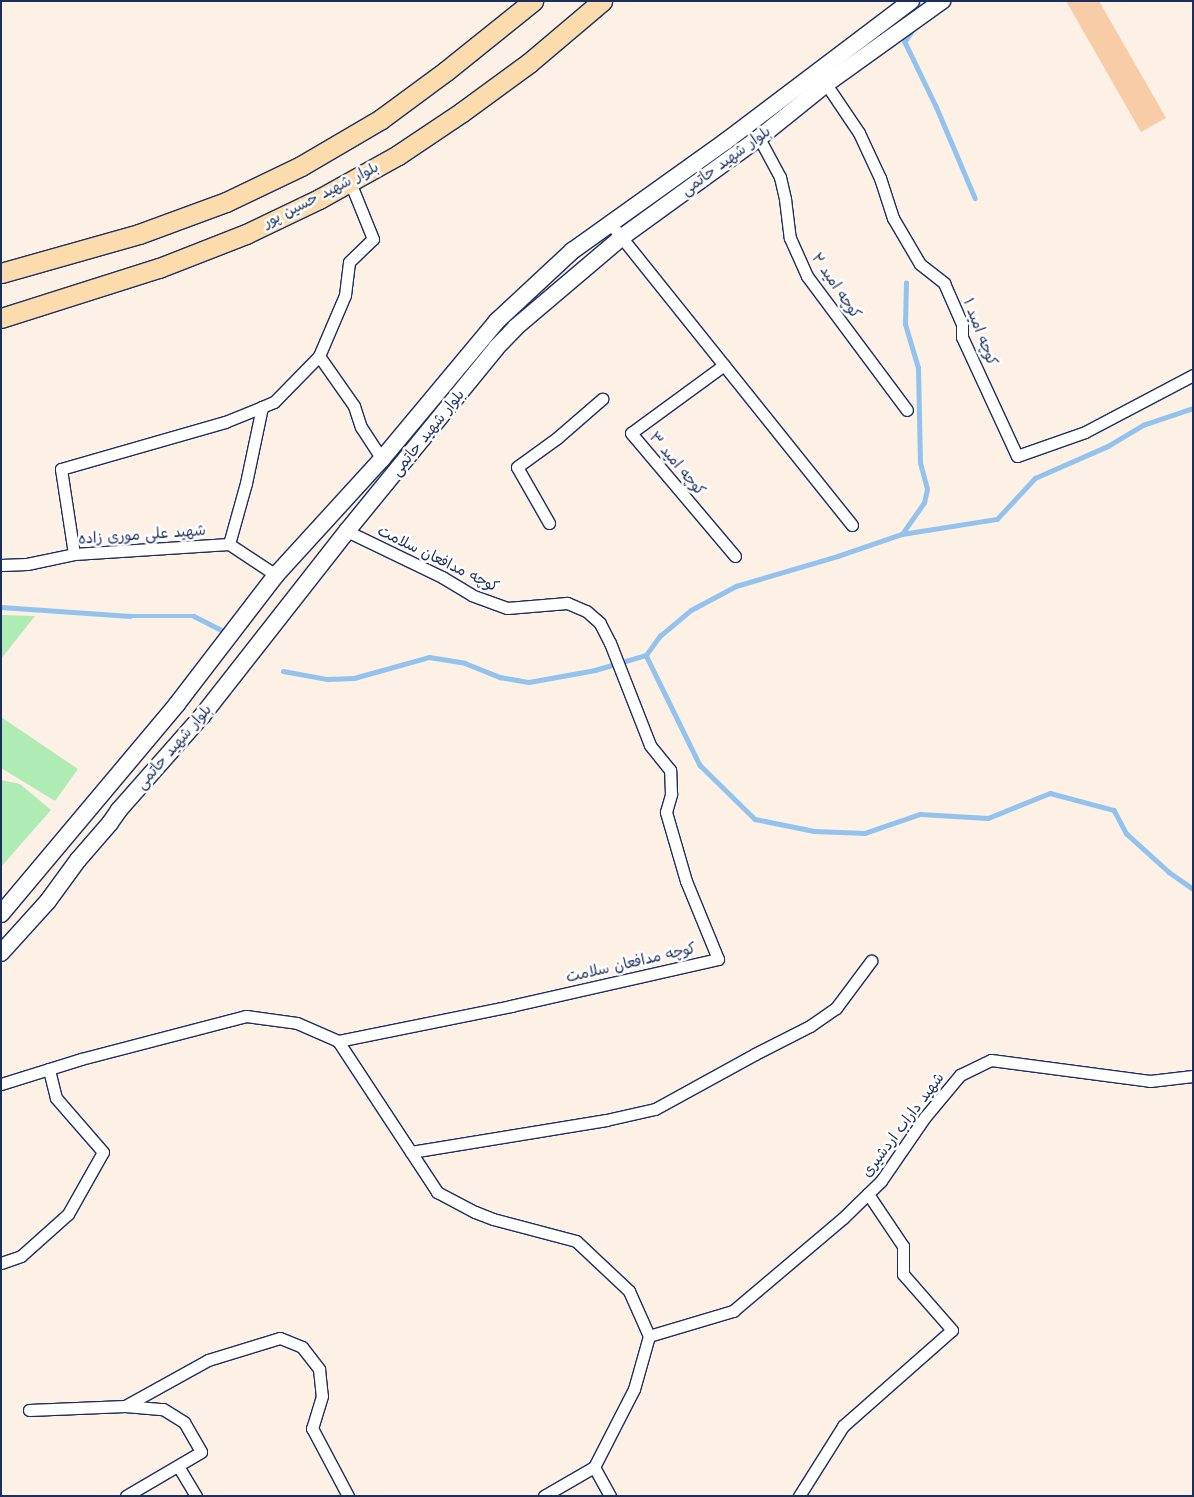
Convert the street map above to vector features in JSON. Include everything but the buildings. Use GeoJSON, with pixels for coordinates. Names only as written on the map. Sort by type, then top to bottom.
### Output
{"type":"FeatureCollection","features":[{"type":"Feature","properties":{"kind":"main road"},"geometry":{"type":"LineString","coordinates":[[1,273],[139,234],[226,202],[301,166],[381,119],[446,71],[533,1]]}},
{"type":"Feature","properties":{"kind":"main road","name":"بلوار شهيد حسین پور"},"geometry":{"type":"LineString","coordinates":[[1,318],[159,268],[246,234],[350,182],[398,155],[529,64],[602,1]]}},
{"type":"Feature","properties":{"kind":"main road","name":"بلوار شهید حاتمی"},"geometry":{"type":"LineString","coordinates":[[1,914],[177,704],[276,574],[382,459],[498,320],[572,251],[726,142],[911,1]]}},
{"type":"Feature","properties":{"kind":"main road","name":"بلوار شهید حاتمی"},"geometry":{"type":"LineString","coordinates":[[1,953],[48,901],[78,860],[119,810],[202,716],[347,531],[496,348],[557,290],[622,237],[759,138],[826,84],[942,1]]}},
{"type":"Feature","properties":{"kind":"street","name":"کوچه امید ۱"},"geometry":{"type":"LineString","coordinates":[[826,84],[859,133],[898,226],[920,264],[944,283],[962,324],[962,337],[1017,456],[1085,432],[1193,375]]}},
{"type":"Feature","properties":{"kind":"street","name":"کوچه امید ۲"},"geometry":{"type":"LineString","coordinates":[[759,138],[780,177],[790,238],[807,276],[907,410]]}},
{"type":"Feature","properties":{"kind":"street"},"geometry":{"type":"LineString","coordinates":[[74,554],[61,469],[216,425],[274,402],[319,356],[345,295],[349,262],[372,239],[350,182]]}},
{"type":"Feature","properties":{"kind":"street"},"geometry":{"type":"LineString","coordinates":[[610,223],[852,525]]}},
{"type":"Feature","properties":{"kind":"street"},"geometry":{"type":"LineString","coordinates":[[319,356],[354,406],[362,427],[382,459]]}},
{"type":"Feature","properties":{"kind":"street","name":"کوچه امید ۳"},"geometry":{"type":"LineString","coordinates":[[724,365],[631,433],[735,556]]}},
{"type":"Feature","properties":{"kind":"street"},"geometry":{"type":"LineString","coordinates":[[549,523],[517,467],[557,438],[602,399]]}},
{"type":"Feature","properties":{"kind":"street"},"geometry":{"type":"LineString","coordinates":[[262,407],[246,483],[229,544],[276,574]]}},
{"type":"Feature","properties":{"kind":"street","name":"کوچه مدافعان سلامت"},"geometry":{"type":"LineString","coordinates":[[338,1041],[512,1006],[718,959],[686,881],[666,812],[671,794],[670,770],[650,745],[621,669],[600,623],[586,611],[567,603],[507,608],[472,595],[442,577],[347,531]]}},
{"type":"Feature","properties":{"kind":"street","name":"شهید علی موری زاده"},"geometry":{"type":"LineString","coordinates":[[1,565],[28,564],[74,554],[229,544]]}},
{"type":"Feature","properties":{"kind":"street"},"geometry":{"type":"LineString","coordinates":[[411,1152],[606,1120],[654,1109],[754,1054],[810,1026],[836,1008],[872,961]]}},
{"type":"Feature","properties":{"kind":"street"},"geometry":{"type":"LineString","coordinates":[[1,1084],[49,1069],[246,1016],[298,1023],[338,1041],[437,1192],[475,1212],[524,1229],[576,1241],[629,1291],[649,1336],[634,1389],[594,1467],[544,1496]]}},
{"type":"Feature","properties":{"kind":"street","name":"شهید داراب اردشیری"},"geometry":{"type":"LineString","coordinates":[[649,1336],[733,1311],[843,1218],[881,1181],[925,1117],[960,1074],[991,1060],[1150,1081],[1193,1076]]}},
{"type":"Feature","properties":{"kind":"street"},"geometry":{"type":"LineString","coordinates":[[1,1263],[21,1256],[68,1214],[103,1152],[56,1098],[49,1069]]}},
{"type":"Feature","properties":{"kind":"street"},"geometry":{"type":"LineString","coordinates":[[799,1496],[843,1426],[952,1330],[903,1274],[903,1246],[868,1194]]}},
{"type":"Feature","properties":{"kind":"street"},"geometry":{"type":"LineString","coordinates":[[125,1406],[208,1360],[280,1338],[302,1347],[319,1369],[322,1396],[312,1428],[348,1496]]}},
{"type":"Feature","properties":{"kind":"street"},"geometry":{"type":"LineString","coordinates":[[29,1410],[125,1406],[163,1409],[184,1422],[201,1452],[126,1496]]}},
{"type":"Feature","properties":{"kind":"street"},"geometry":{"type":"LineString","coordinates":[[178,1466],[196,1496]]}},
{"type":"Feature","properties":{"kind":"street"},"geometry":{"type":"LineString","coordinates":[[594,1467],[610,1496]]}},
{"type":"Feature","properties":{"kind":"green space"},"geometry":{"type":"Polygon","coordinates":[[[1,615],[35,616],[1,659],[1,615]]]}},
{"type":"Feature","properties":{"kind":"green space"},"geometry":{"type":"Polygon","coordinates":[[[1,717],[78,769],[55,801],[1,768],[1,717]]]}},
{"type":"Feature","properties":{"kind":"green space"},"geometry":{"type":"Polygon","coordinates":[[[1,780],[20,784],[51,810],[1,867],[1,780]]]}},
{"type":"Feature","properties":{"kind":"waterway"},"geometry":{"type":"LineString","coordinates":[[911,33],[905,42],[936,106],[975,198]]}},
{"type":"Feature","properties":{"kind":"waterway"},"geometry":{"type":"LineString","coordinates":[[902,534],[924,503],[927,489],[920,463],[918,368],[905,324],[906,283]]}},
{"type":"Feature","properties":{"kind":"waterway"},"geometry":{"type":"LineString","coordinates":[[283,671],[327,679],[354,678],[429,657],[465,663],[500,677],[529,682],[595,670],[646,655],[660,636],[691,610],[736,586],[838,556],[902,534],[997,519],[1035,478],[1108,446],[1143,425],[1193,408]]}},
{"type":"Feature","properties":{"kind":"waterway"},"geometry":{"type":"LineString","coordinates":[[1,607],[130,616],[194,616],[227,633]]}},
{"type":"Feature","properties":{"kind":"waterway"},"geometry":{"type":"LineString","coordinates":[[646,655],[700,765],[755,819],[814,831],[865,833],[920,814],[988,818],[1050,793],[1114,810],[1127,834],[1169,872],[1193,889]]}}]}
